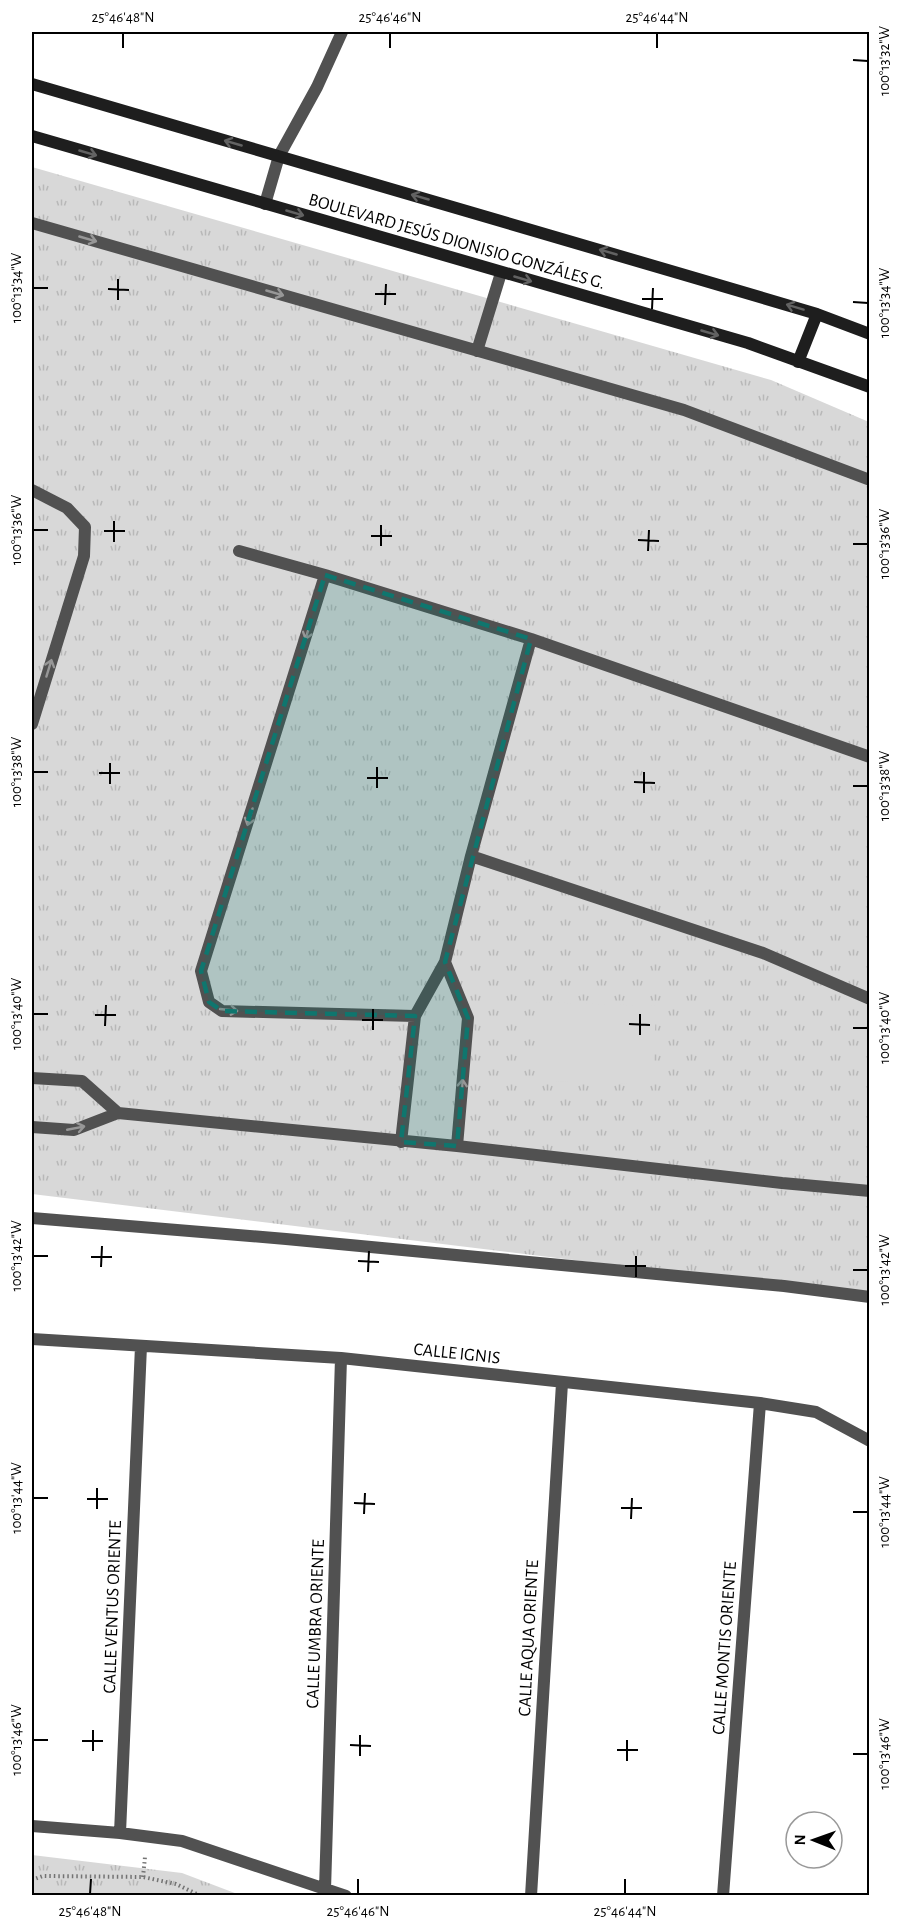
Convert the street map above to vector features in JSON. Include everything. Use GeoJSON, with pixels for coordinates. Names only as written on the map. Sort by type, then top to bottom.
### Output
{"type":"FeatureCollection","features":[{"type":"Feature","properties":{"kind":"main road","name":"BOULEVARD JESÚS DIONISIO GONZÁLES G."},"geometry":{"type":"LineString","coordinates":[[32,84],[817,314],[870,334]]}},
{"type":"Feature","properties":{"kind":"main road","name":"BOULEVARD JESÚS DIONISIO GONZÁLES G."},"geometry":{"type":"LineString","coordinates":[[32,136],[747,344],[870,387]]}},
{"type":"Feature","properties":{"kind":"main road"},"geometry":{"type":"LineString","coordinates":[[798,362],[817,314]]}},
{"type":"Feature","properties":{"kind":"street"},"geometry":{"type":"LineString","coordinates":[[265,204],[279,156],[317,87],[342,32]]}},
{"type":"Feature","properties":{"kind":"street"},"geometry":{"type":"LineString","coordinates":[[32,223],[684,410],[870,480]]}},
{"type":"Feature","properties":{"kind":"street"},"geometry":{"type":"LineString","coordinates":[[477,351],[501,273]]}},
{"type":"Feature","properties":{"kind":"street"},"geometry":{"type":"LineString","coordinates":[[32,490],[67,508],[85,527],[84,556],[32,724]]}},
{"type":"Feature","properties":{"kind":"street"},"geometry":{"type":"LineString","coordinates":[[239,552],[326,575],[531,639],[870,757]]}},
{"type":"Feature","properties":{"kind":"street"},"geometry":{"type":"LineString","coordinates":[[326,575],[201,971],[209,1002],[222,1011],[415,1016]]}},
{"type":"Feature","properties":{"kind":"street"},"geometry":{"type":"LineString","coordinates":[[401,1142],[415,1016],[445,962],[471,856],[531,639]]}},
{"type":"Feature","properties":{"kind":"street"},"geometry":{"type":"LineString","coordinates":[[471,856],[763,954],[870,999]]}},
{"type":"Feature","properties":{"kind":"street"},"geometry":{"type":"LineString","coordinates":[[445,962],[468,1018],[457,1146]]}},
{"type":"Feature","properties":{"kind":"street"},"geometry":{"type":"LineString","coordinates":[[32,1078],[82,1081],[118,1113]]}},
{"type":"Feature","properties":{"kind":"street"},"geometry":{"type":"LineString","coordinates":[[32,1127],[74,1130],[118,1113],[457,1146],[870,1191]]}},
{"type":"Feature","properties":{"kind":"street"},"geometry":{"type":"LineString","coordinates":[[32,1218],[298,1240],[784,1286],[870,1298]]}},
{"type":"Feature","properties":{"kind":"street","name":"CALLE IGNIS"},"geometry":{"type":"LineString","coordinates":[[32,1339],[341,1358],[760,1403],[816,1412],[870,1441]]}},
{"type":"Feature","properties":{"kind":"street","name":"CALLE VENTUS ORIENTE"},"geometry":{"type":"LineString","coordinates":[[120,1833],[141,1346]]}},
{"type":"Feature","properties":{"kind":"street","name":"CALLE UMBRA ORIENTE"},"geometry":{"type":"LineString","coordinates":[[325,1890],[341,1358]]}},
{"type":"Feature","properties":{"kind":"street","name":"CALLE AQUA ORIENTE"},"geometry":{"type":"LineString","coordinates":[[531,1896],[562,1383]]}},
{"type":"Feature","properties":{"kind":"street","name":"CALLE MONTIS ORIENTE"},"geometry":{"type":"LineString","coordinates":[[723,1896],[760,1403]]}},
{"type":"Feature","properties":{"kind":"street"},"geometry":{"type":"LineString","coordinates":[[32,1826],[182,1841],[346,1896]]}},
{"type":"Feature","properties":{"kind":"path"},"geometry":{"type":"LineString","coordinates":[[32,1880],[42,1875],[143,1877],[176,1884],[201,1896]]}},
{"type":"Feature","properties":{"kind":"highlighted area"},"geometry":{"type":"Polygon","coordinates":[[[325,575],[531,639],[445,962],[468,1018],[457,1146],[401,1142],[415,1016],[222,1011],[209,1002],[201,971],[325,575]]]}},
{"type":"Feature","properties":{"kind":"green space"},"geometry":{"type":"Polygon","coordinates":[[[32,167],[771,380],[869,422],[869,1296],[32,1194],[32,167]]]}},
{"type":"Feature","properties":{"kind":"green space"},"geometry":{"type":"Polygon","coordinates":[[[535,1002],[656,1006],[653,1084],[535,1081],[535,1002]]]}},
{"type":"Feature","properties":{"kind":"green space"},"geometry":{"type":"Polygon","coordinates":[[[32,1855],[182,1873],[240,1895],[32,1895],[32,1855]]]}}]}
